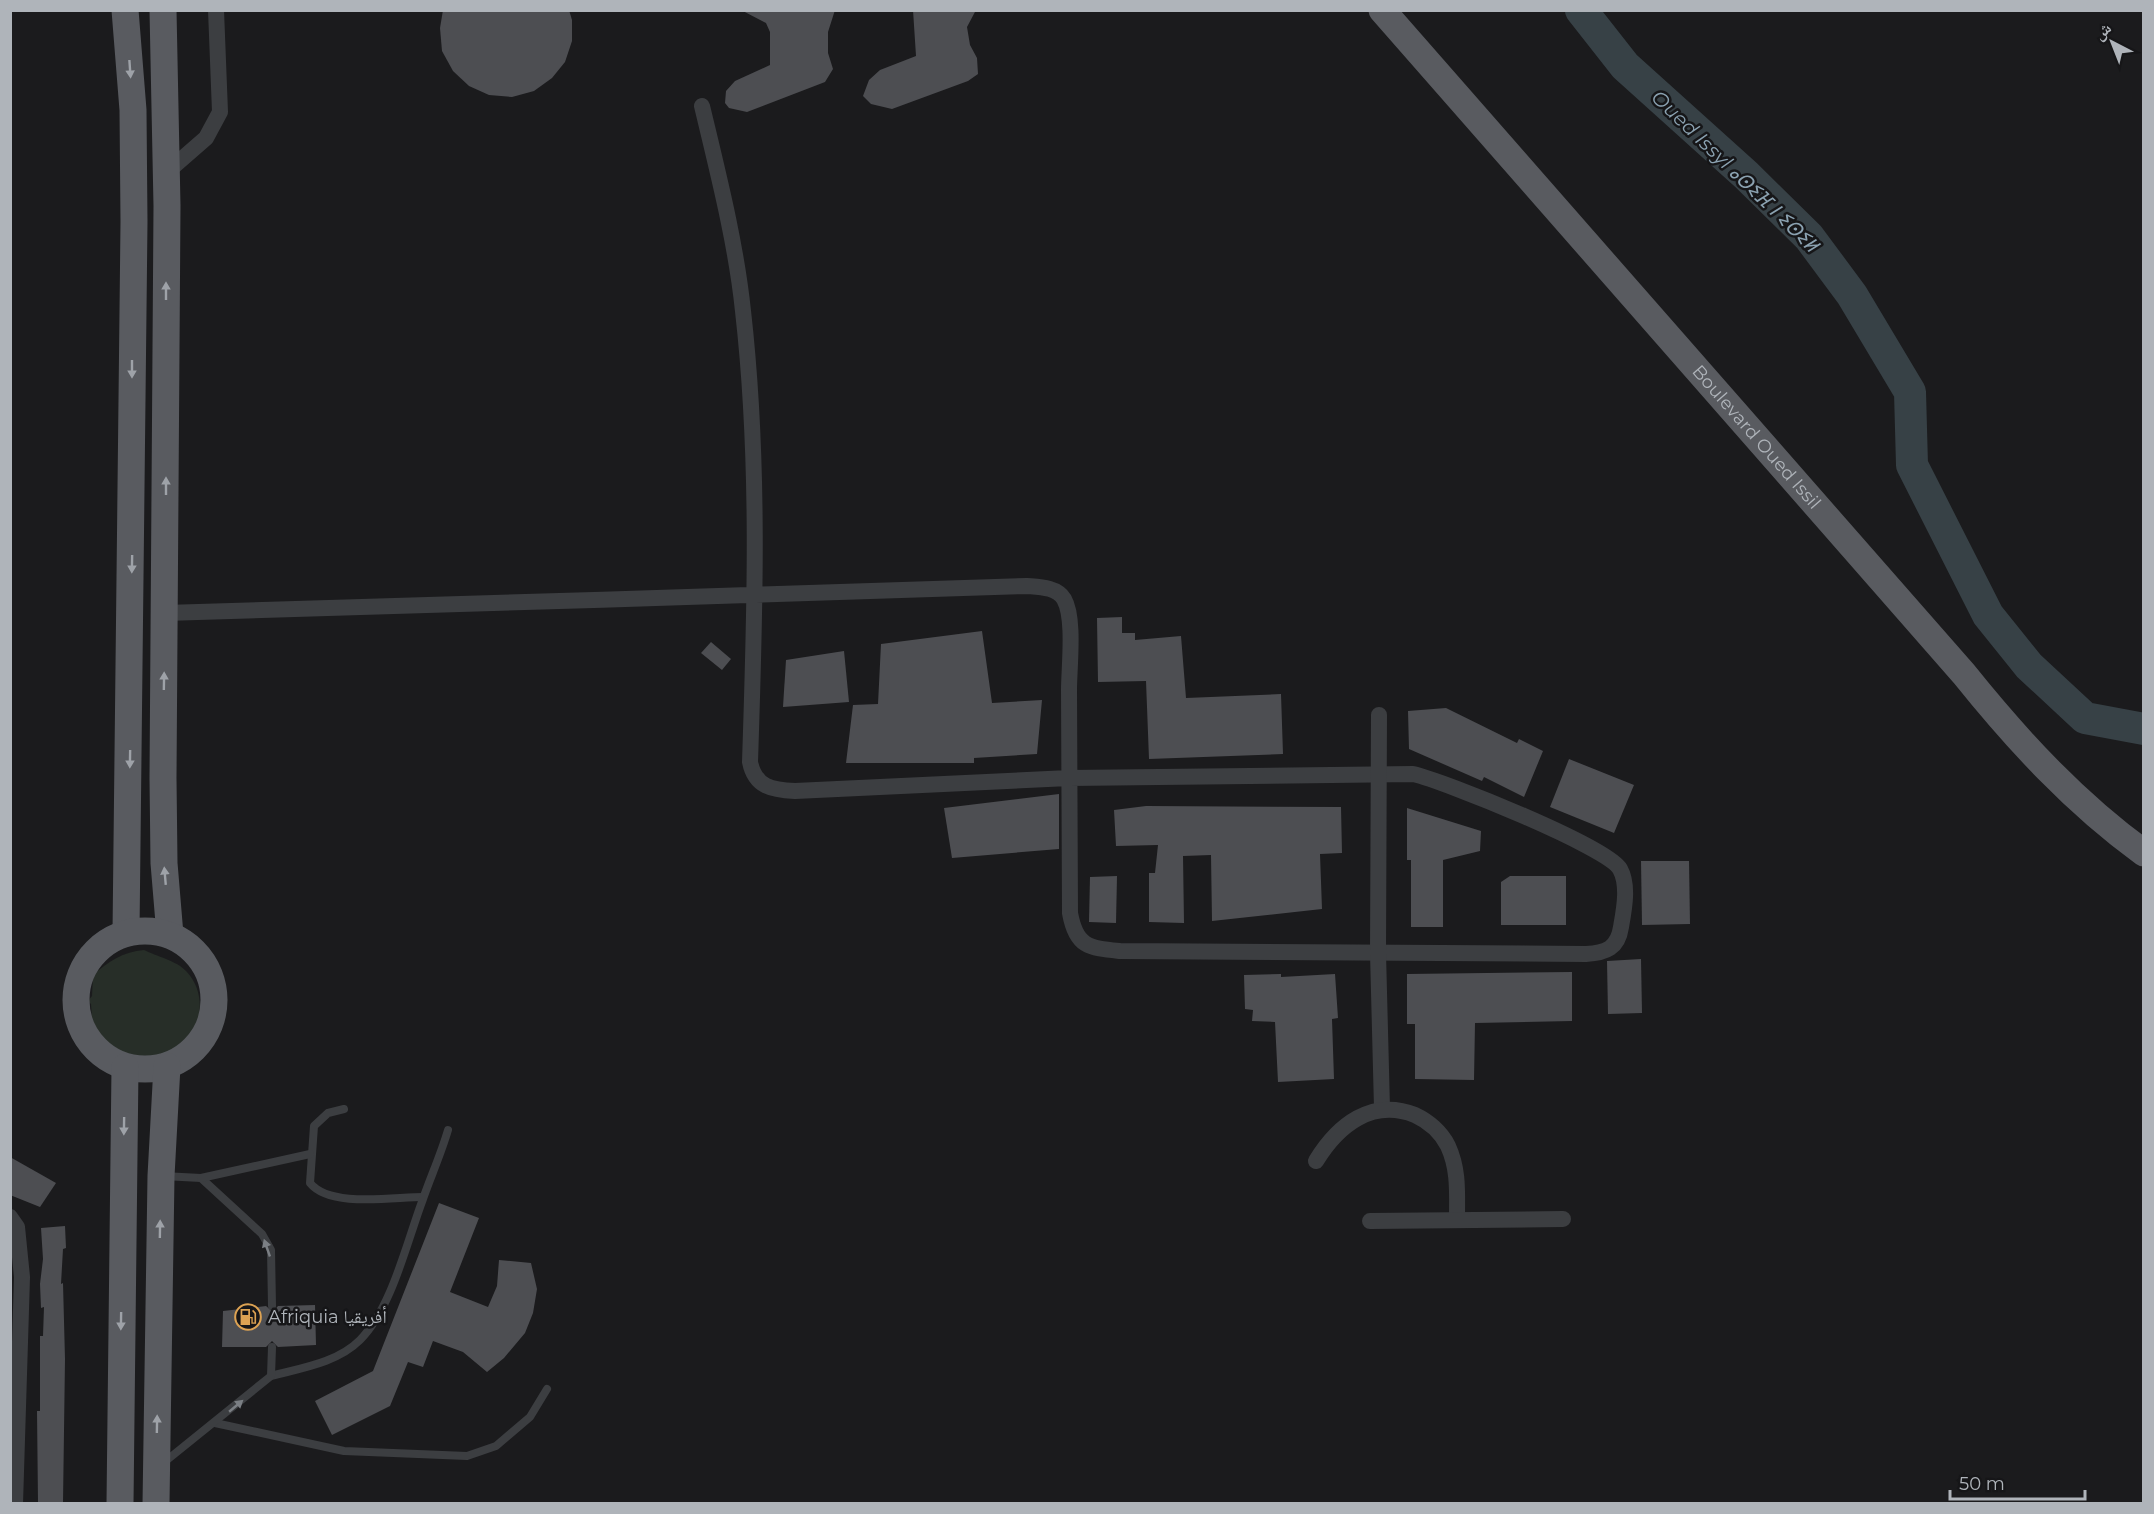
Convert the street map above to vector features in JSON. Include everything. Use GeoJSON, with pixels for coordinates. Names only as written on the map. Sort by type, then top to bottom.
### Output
{"type":"FeatureCollection","features":[{"type":"Feature","properties":{"kind":"main road"},"geometry":{"type":"LineString","coordinates":[[125,10],[133,110],[134,222],[134,477],[126,933]]}},
{"type":"Feature","properties":{"kind":"main road"},"geometry":{"type":"LineString","coordinates":[[163,10],[167,172],[164,810],[170,935]]}},
{"type":"Feature","properties":{"kind":"main road","name":"Boulevard Oued Issil"},"geometry":{"type":"LineString","coordinates":[[1382,10],[1964,674],[2004,724],[2073,795],[2144,854]]}},
{"type":"Feature","properties":{"kind":"main road"},"geometry":{"type":"LineString","coordinates":[[148,930],[170,935],[193,950],[210,973],[214,992],[214,1011],[208,1029],[198,1045],[184,1058],[167,1066],[146,1070],[125,1067],[105,1058],[89,1042],[78,1022],[75,1000],[79,978],[89,957],[106,942],[126,933],[148,930]]}},
{"type":"Feature","properties":{"kind":"main road"},"geometry":{"type":"LineString","coordinates":[[156,1503],[161,1176],[167,1066]]}},
{"type":"Feature","properties":{"kind":"main road"},"geometry":{"type":"LineString","coordinates":[[120,1503],[125,1067]]}},
{"type":"Feature","properties":{"kind":"street"},"geometry":{"type":"LineString","coordinates":[[167,172],[206,138],[220,112],[216,10]]}},
{"type":"Feature","properties":{"kind":"street"},"geometry":{"type":"LineString","coordinates":[[165,613],[505,605],[756,594],[1027,586],[1056,591],[1064,598],[1069,629],[1069,778],[1070,913],[1073,931],[1088,945],[1120,951],[1378,953],[1600,954],[1611,949],[1619,939],[1625,901],[1620,869],[1598,851],[1439,780],[1413,774],[1069,778],[795,791],[777,790],[764,786],[753,775],[750,762],[756,594],[755,499],[743,310],[719,176],[702,106]]}},
{"type":"Feature","properties":{"kind":"street"},"geometry":{"type":"LineString","coordinates":[[1379,715],[1378,953],[1382,1108]]}},
{"type":"Feature","properties":{"kind":"street"},"geometry":{"type":"LineString","coordinates":[[1316,1161],[1339,1130],[1355,1120],[1382,1108],[1402,1110],[1422,1119],[1447,1143],[1457,1176],[1457,1219]]}},
{"type":"Feature","properties":{"kind":"street"},"geometry":{"type":"LineString","coordinates":[[10,1217],[17,1227],[15,1503]]}},
{"type":"Feature","properties":{"kind":"street"},"geometry":{"type":"LineString","coordinates":[[1370,1221],[1563,1219]]}},
{"type":"Feature","properties":{"kind":"lane"},"geometry":{"type":"LineString","coordinates":[[344,1109],[328,1113],[314,1126],[310,1154],[310,1183],[316,1190],[327,1196],[338,1198],[423,1197]]}},
{"type":"Feature","properties":{"kind":"lane"},"geometry":{"type":"LineString","coordinates":[[157,1468],[271,1376],[319,1363],[344,1352],[360,1340],[377,1316],[391,1287],[448,1130]]}},
{"type":"Feature","properties":{"kind":"lane"},"geometry":{"type":"LineString","coordinates":[[161,1176],[201,1178],[310,1154]]}},
{"type":"Feature","properties":{"kind":"lane"},"geometry":{"type":"LineString","coordinates":[[201,1178],[249,1220],[271,1250],[272,1306]]}},
{"type":"Feature","properties":{"kind":"lane"},"geometry":{"type":"LineString","coordinates":[[271,1376],[273,1347]]}},
{"type":"Feature","properties":{"kind":"lane"},"geometry":{"type":"LineString","coordinates":[[215,1423],[344,1451],[467,1456],[496,1446],[530,1417],[547,1389]]}},
{"type":"Feature","properties":{"kind":"shaded area"},"geometry":{"type":"Polygon","coordinates":[[[144,950],[186,971],[194,982],[200,1006],[194,1031],[187,1041],[166,1056],[138,1062],[93,1033],[91,1004],[88,1001],[92,996],[93,975],[117,958],[144,950]]]}},
{"type":"Feature","properties":{"kind":"building"},"geometry":{"type":"Polygon","coordinates":[[[443,10],[569,10],[572,20],[572,41],[565,62],[552,78],[534,91],[512,97],[489,95],[469,86],[453,71],[442,51],[440,28],[443,10]]]}},
{"type":"Feature","properties":{"kind":"building"},"geometry":{"type":"Polygon","coordinates":[[[741,10],[835,10],[828,32],[828,53],[833,69],[825,82],[747,112],[729,108],[725,103],[726,91],[735,81],[770,65],[770,32],[766,23],[741,10]]]}},
{"type":"Feature","properties":{"kind":"building"},"geometry":{"type":"Polygon","coordinates":[[[913,10],[976,10],[967,27],[970,45],[977,58],[978,74],[968,81],[892,109],[871,104],[863,96],[869,80],[880,70],[916,56],[913,10]]]}},
{"type":"Feature","properties":{"kind":"building"},"geometry":{"type":"Polygon","coordinates":[[[1122,617],[1122,633],[1135,633],[1135,640],[1181,636],[1186,698],[1281,694],[1283,754],[1149,759],[1146,681],[1098,682],[1097,618],[1122,617]]]}},
{"type":"Feature","properties":{"kind":"building"},"geometry":{"type":"Polygon","coordinates":[[[982,631],[992,703],[1042,700],[1037,754],[974,758],[974,763],[846,763],[853,705],[878,704],[881,644],[982,631]]]}},
{"type":"Feature","properties":{"kind":"building"},"geometry":{"type":"Polygon","coordinates":[[[711,642],[731,659],[722,670],[701,653],[711,642]]]}},
{"type":"Feature","properties":{"kind":"building"},"geometry":{"type":"Polygon","coordinates":[[[844,651],[849,702],[783,707],[786,660],[844,651]]]}},
{"type":"Feature","properties":{"kind":"building"},"geometry":{"type":"Polygon","coordinates":[[[1446,708],[1517,743],[1519,739],[1543,751],[1524,797],[1484,777],[1482,781],[1409,749],[1408,711],[1446,708]]]}},
{"type":"Feature","properties":{"kind":"building"},"geometry":{"type":"Polygon","coordinates":[[[1569,759],[1634,785],[1614,833],[1550,807],[1569,759]]]}},
{"type":"Feature","properties":{"kind":"building"},"geometry":{"type":"Polygon","coordinates":[[[1059,794],[1059,849],[952,858],[944,808],[1059,794]]]}},
{"type":"Feature","properties":{"kind":"building"},"geometry":{"type":"Polygon","coordinates":[[[1146,806],[1341,807],[1342,853],[1320,854],[1322,909],[1212,921],[1211,855],[1183,856],[1184,923],[1149,922],[1149,873],[1155,873],[1158,845],[1116,846],[1114,810],[1146,806]]]}},
{"type":"Feature","properties":{"kind":"building"},"geometry":{"type":"Polygon","coordinates":[[[1407,808],[1481,831],[1480,851],[1443,860],[1443,927],[1411,927],[1411,860],[1407,860],[1407,808]]]}},
{"type":"Feature","properties":{"kind":"building"},"geometry":{"type":"Polygon","coordinates":[[[1641,861],[1689,861],[1690,924],[1642,925],[1641,861]]]}},
{"type":"Feature","properties":{"kind":"building"},"geometry":{"type":"Polygon","coordinates":[[[1117,876],[1116,923],[1089,922],[1090,877],[1117,876]]]}},
{"type":"Feature","properties":{"kind":"building"},"geometry":{"type":"Polygon","coordinates":[[[1510,876],[1566,876],[1566,925],[1501,925],[1501,882],[1510,876]]]}},
{"type":"Feature","properties":{"kind":"building"},"geometry":{"type":"Polygon","coordinates":[[[1641,959],[1642,1013],[1608,1014],[1607,961],[1641,959]]]}},
{"type":"Feature","properties":{"kind":"building"},"geometry":{"type":"Polygon","coordinates":[[[1572,972],[1572,1021],[1475,1023],[1474,1080],[1415,1079],[1415,1024],[1407,1024],[1407,974],[1572,972]]]}},
{"type":"Feature","properties":{"kind":"building"},"geometry":{"type":"Polygon","coordinates":[[[1281,974],[1281,977],[1335,974],[1338,1018],[1332,1019],[1334,1079],[1278,1082],[1275,1022],[1252,1021],[1253,1010],[1245,1009],[1244,975],[1281,974]]]}},
{"type":"Feature","properties":{"kind":"building"},"geometry":{"type":"Polygon","coordinates":[[[10,1157],[56,1183],[40,1207],[10,1195],[10,1157]]]}},
{"type":"Feature","properties":{"kind":"building"},"geometry":{"type":"Polygon","coordinates":[[[439,1203],[479,1218],[450,1292],[488,1307],[497,1286],[499,1260],[531,1263],[537,1289],[533,1313],[525,1333],[504,1358],[487,1372],[463,1352],[433,1341],[423,1367],[408,1362],[390,1406],[332,1435],[315,1401],[373,1371],[439,1203]]]}},
{"type":"Feature","properties":{"kind":"building"},"geometry":{"type":"Polygon","coordinates":[[[65,1226],[66,1248],[63,1249],[61,1284],[63,1283],[65,1359],[63,1503],[38,1503],[37,1411],[40,1411],[40,1336],[43,1336],[44,1307],[41,1308],[40,1284],[43,1259],[41,1228],[65,1226]]]}},
{"type":"Feature","properties":{"kind":"building"},"geometry":{"type":"Polygon","coordinates":[[[315,1305],[316,1345],[278,1347],[272,1341],[266,1347],[222,1347],[223,1311],[266,1306],[273,1312],[278,1306],[315,1305]]]}},
{"type":"Feature","properties":{"kind":"waterway","name":"Oued Issyl ⴰⵙⵉⴼ ⵏ ⵉⵙⵉⵍ"},"geometry":{"type":"LineString","coordinates":[[1581,10],[1625,66],[1746,175],[1809,237],[1852,295],[1910,392],[1912,465],[1988,615],[2029,666],[2085,718],[2144,729]]}},
{"type":"Feature","properties":{"kind":"place","name":"Afriquia أفريقيا"},"geometry":{"type":"Point","coordinates":[248,1317]}}]}
